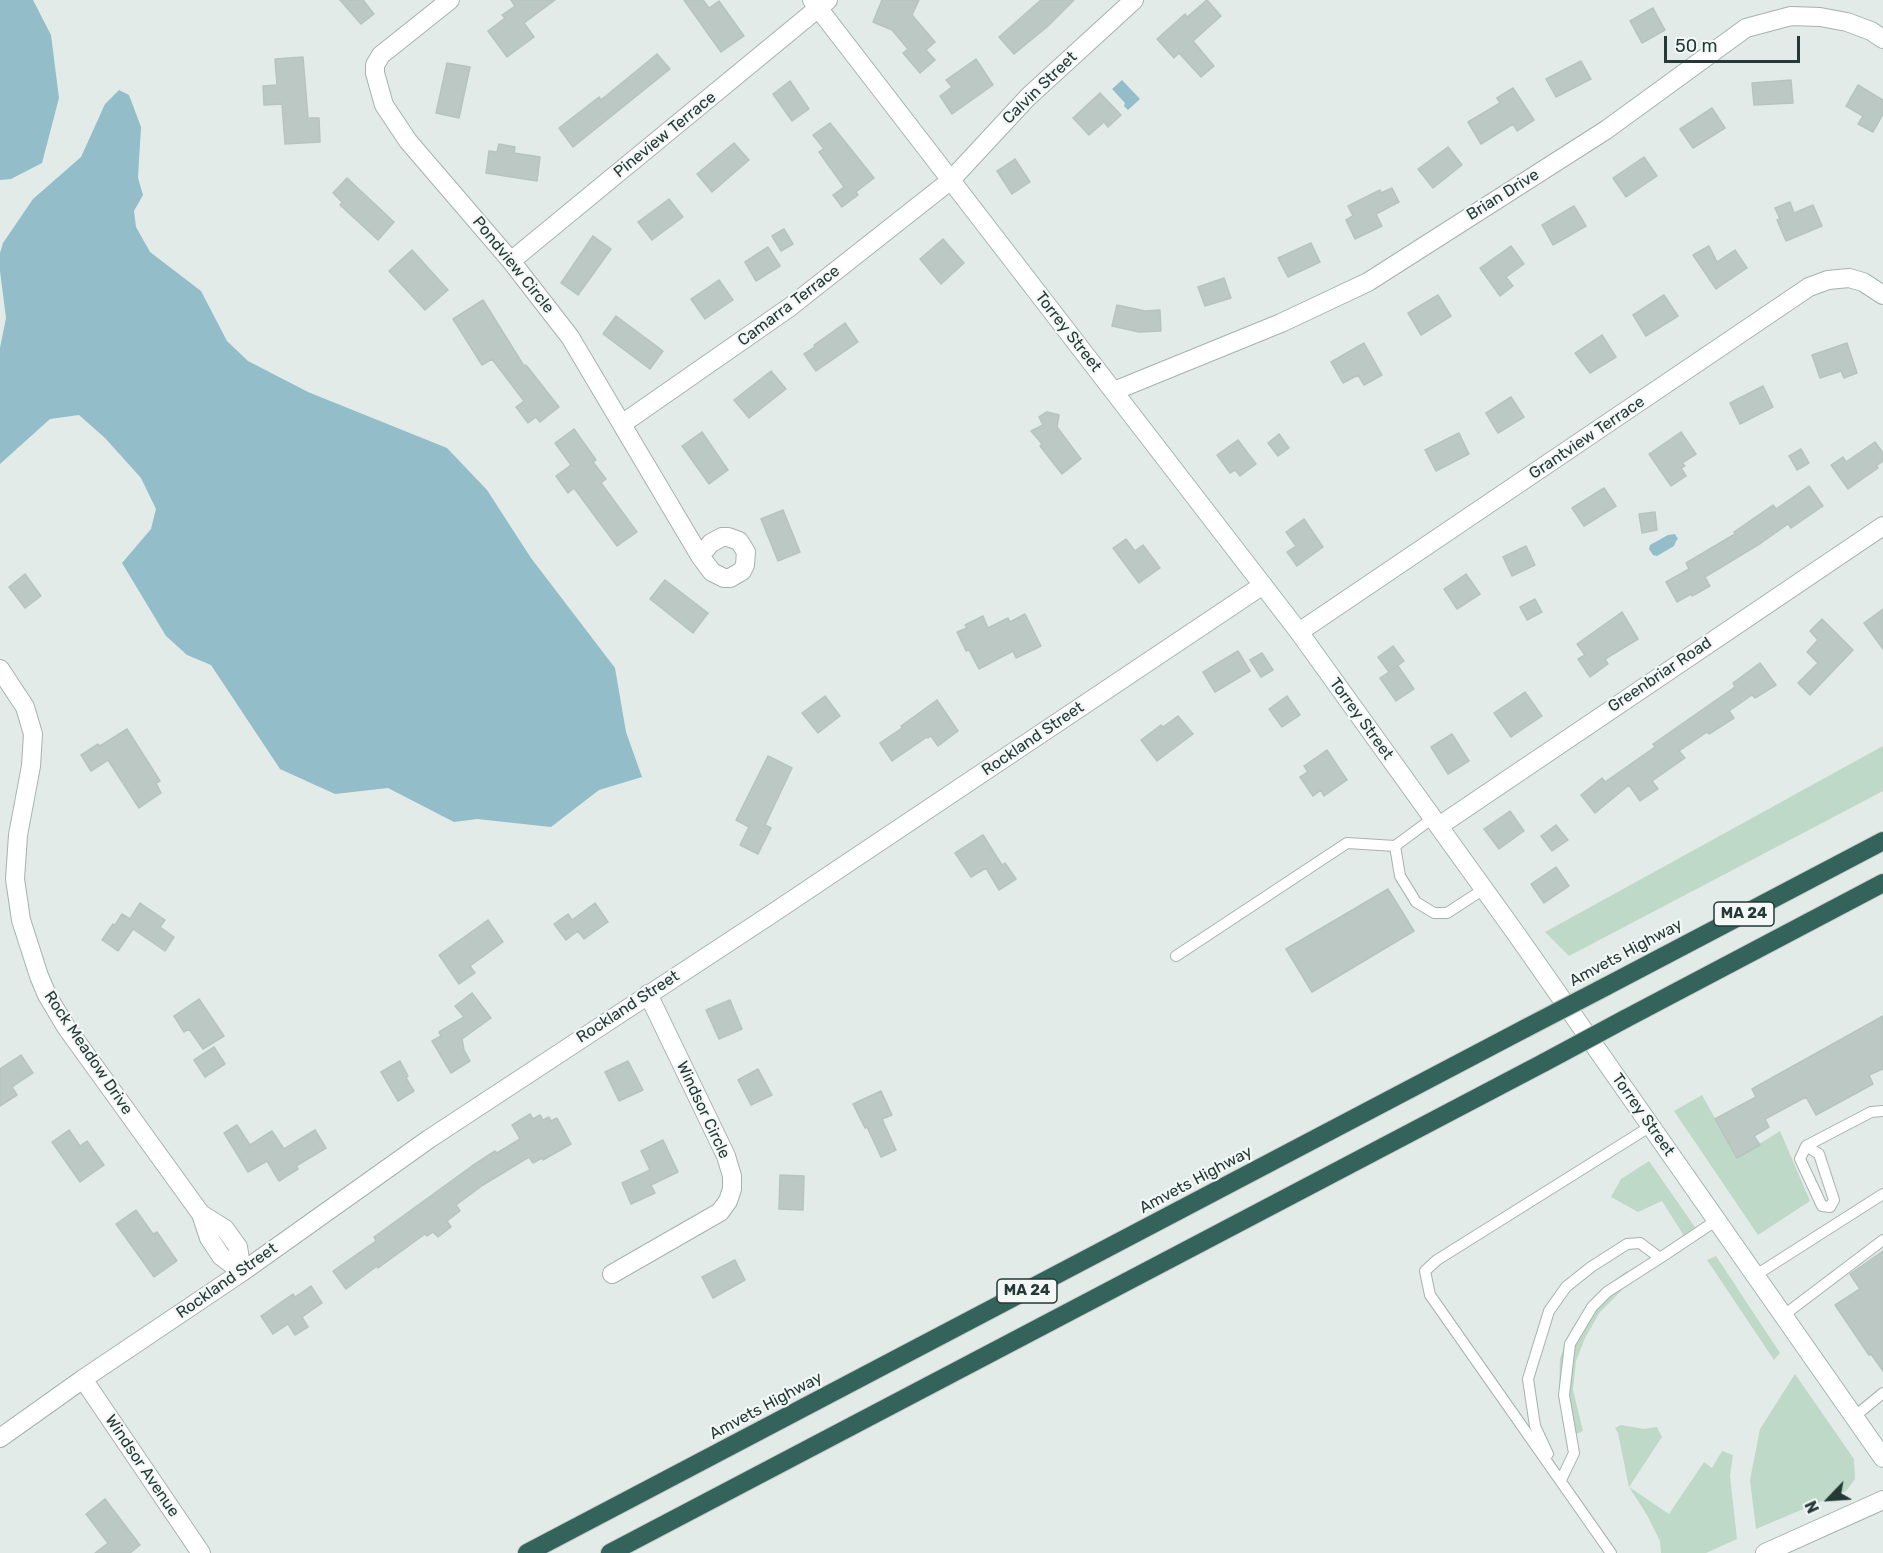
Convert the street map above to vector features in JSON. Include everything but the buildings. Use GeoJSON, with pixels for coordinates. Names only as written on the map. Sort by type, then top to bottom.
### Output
{"type":"FeatureCollection","features":[{"type":"Feature","properties":{"kind":"highway","name":"Amvets Highway"},"geometry":{"type":"LineString","coordinates":[[527,1553],[1883,841]]}},
{"type":"Feature","properties":{"kind":"highway","name":"MA 24"},"geometry":{"type":"LineString","coordinates":[[610,1553],[1883,883]]}},
{"type":"Feature","properties":{"kind":"street","name":"Pondview Circle"},"geometry":{"type":"LineString","coordinates":[[450,0],[381,55],[375,65],[376,81],[384,105],[394,122],[512,261],[570,337],[700,556]]}},
{"type":"Feature","properties":{"kind":"street","name":"Calvin Street"},"geometry":{"type":"LineString","coordinates":[[951,180],[1028,97],[1134,0]]}},
{"type":"Feature","properties":{"kind":"street","name":"Pineview Terrace"},"geometry":{"type":"LineString","coordinates":[[512,261],[819,3]]}},
{"type":"Feature","properties":{"kind":"street","name":"Torrey Street"},"geometry":{"type":"LineString","coordinates":[[819,3],[951,180],[1299,632],[1484,889],[1883,1458]]}},
{"type":"Feature","properties":{"kind":"street","name":"Brian Drive"},"geometry":{"type":"LineString","coordinates":[[1114,391],[1304,313],[1368,282],[1606,130],[1746,28],[1791,16],[1820,16],[1847,22],[1871,31],[1883,39]]}},
{"type":"Feature","properties":{"kind":"street","name":"Camarra Terrace"},"geometry":{"type":"LineString","coordinates":[[622,424],[790,307],[951,180]]}},
{"type":"Feature","properties":{"kind":"street","name":"Grantview Terrace"},"geometry":{"type":"LineString","coordinates":[[1299,632],[1809,287],[1828,279],[1849,278],[1863,282],[1883,295]]}},
{"type":"Feature","properties":{"kind":"street","name":"Greenbriar Road"},"geometry":{"type":"LineString","coordinates":[[1436,822],[1883,526]]}},
{"type":"Feature","properties":{"kind":"street","name":"Rockland Street"},"geometry":{"type":"LineString","coordinates":[[0,1438],[242,1272],[429,1139],[780,909],[1263,585]]}},
{"type":"Feature","properties":{"kind":"street","name":"Rock Meadow Drive"},"geometry":{"type":"LineString","coordinates":[[0,669],[25,707],[33,734],[31,766],[18,835],[15,879],[19,914],[39,976],[47,995],[66,1027],[201,1214],[209,1238],[221,1256],[242,1272]]}},
{"type":"Feature","properties":{"kind":"street","name":"Windsor Circle"},"geometry":{"type":"LineString","coordinates":[[612,1274],[720,1212],[728,1201],[732,1189],[732,1176],[726,1156],[648,994]]}},
{"type":"Feature","properties":{"kind":"street","name":"Windsor Avenue"},"geometry":{"type":"LineString","coordinates":[[83,1379],[201,1553]]}},
{"type":"Feature","properties":{"kind":"street"},"geometry":{"type":"LineString","coordinates":[[1765,1553],[1883,1500]]}},
{"type":"Feature","properties":{"kind":"lane"},"geometry":{"type":"LineString","coordinates":[[1176,956],[1347,843],[1395,846],[1436,822]]}},
{"type":"Feature","properties":{"kind":"lane"},"geometry":{"type":"LineString","coordinates":[[1395,846],[1400,876],[1416,902],[1434,913],[1447,913],[1484,889]]}},
{"type":"Feature","properties":{"kind":"lane"},"geometry":{"type":"LineString","coordinates":[[1830,1207],[1822,1206],[1800,1159],[1806,1146],[1871,1112],[1883,1111]]}},
{"type":"Feature","properties":{"kind":"lane"},"geometry":{"type":"LineString","coordinates":[[1611,1553],[1430,1295],[1425,1271],[1437,1260],[1651,1126]]}},
{"type":"Feature","properties":{"kind":"lane"},"geometry":{"type":"LineString","coordinates":[[1806,1146],[1819,1154],[1834,1200],[1830,1207]]}},
{"type":"Feature","properties":{"kind":"lane"},"geometry":{"type":"LineString","coordinates":[[1756,1275],[1883,1194]]}},
{"type":"Feature","properties":{"kind":"lane"},"geometry":{"type":"LineString","coordinates":[[1830,1207],[1837,1223]]}},
{"type":"Feature","properties":{"kind":"lane"},"geometry":{"type":"LineString","coordinates":[[1561,1480],[1574,1453],[1564,1395],[1570,1344],[1592,1307],[1607,1292],[1717,1220]]}},
{"type":"Feature","properties":{"kind":"lane"},"geometry":{"type":"LineString","coordinates":[[1784,1315],[1883,1240]]}},
{"type":"Feature","properties":{"kind":"lane"},"geometry":{"type":"LineString","coordinates":[[1561,1480],[1535,1426],[1528,1379],[1549,1311],[1566,1287],[1591,1267],[1627,1244],[1640,1244],[1660,1258]]}},
{"type":"Feature","properties":{"kind":"lane"},"geometry":{"type":"LineString","coordinates":[[1855,1416],[1881,1398]]}},
{"type":"Feature","properties":{"kind":"green space"},"geometry":{"type":"Polygon","coordinates":[[[1883,746],[1883,791],[1569,956],[1545,932],[1883,746]]]}},
{"type":"Feature","properties":{"kind":"green space"},"geometry":{"type":"Polygon","coordinates":[[[1702,1095],[1737,1158],[1780,1131],[1810,1201],[1758,1235],[1674,1111],[1702,1095]]]}},
{"type":"Feature","properties":{"kind":"green space"},"geometry":{"type":"Polygon","coordinates":[[[1649,1161],[1699,1233],[1684,1236],[1662,1201],[1638,1212],[1611,1197],[1621,1179],[1649,1161]]]}},
{"type":"Feature","properties":{"kind":"green space"},"geometry":{"type":"Polygon","coordinates":[[[1716,1256],[1780,1353],[1774,1360],[1707,1260],[1716,1256]]]}},
{"type":"Feature","properties":{"kind":"green space"},"geometry":{"type":"Polygon","coordinates":[[[1645,1262],[1631,1281],[1600,1312],[1585,1338],[1576,1361],[1573,1390],[1583,1431],[1570,1437],[1559,1391],[1560,1358],[1572,1328],[1605,1287],[1624,1273],[1645,1262]]]}},
{"type":"Feature","properties":{"kind":"green space"},"geometry":{"type":"Polygon","coordinates":[[[1795,1374],[1854,1459],[1855,1479],[1846,1491],[1756,1529],[1750,1480],[1760,1429],[1795,1374]]]}},
{"type":"Feature","properties":{"kind":"green space"},"geometry":{"type":"Polygon","coordinates":[[[1621,1425],[1644,1429],[1657,1427],[1662,1437],[1629,1487],[1615,1428],[1621,1425]]]}},
{"type":"Feature","properties":{"kind":"green space"},"geometry":{"type":"Polygon","coordinates":[[[1722,1451],[1733,1455],[1730,1476],[1737,1539],[1706,1553],[1661,1553],[1660,1541],[1629,1487],[1669,1514],[1704,1462],[1712,1468],[1722,1451]]]}},
{"type":"Feature","properties":{"kind":"water"},"geometry":{"type":"Polygon","coordinates":[[[0,0],[33,0],[51,35],[59,98],[42,163],[11,179],[0,180],[0,0]]]}},
{"type":"Feature","properties":{"kind":"water"},"geometry":{"type":"Polygon","coordinates":[[[1122,80],[1140,99],[1128,110],[1124,106],[1125,103],[1112,89],[1122,80]]]}},
{"type":"Feature","properties":{"kind":"water"},"geometry":{"type":"Polygon","coordinates":[[[119,90],[129,95],[141,127],[138,178],[143,195],[134,211],[136,227],[150,252],[201,291],[227,341],[248,361],[308,392],[447,448],[487,490],[531,558],[615,668],[626,732],[642,777],[599,790],[551,827],[477,819],[454,822],[388,788],[335,794],[280,769],[211,665],[187,655],[166,636],[122,563],[151,529],[156,509],[141,478],[105,438],[79,415],[50,419],[0,464],[0,348],[6,318],[0,271],[0,253],[3,243],[33,199],[81,157],[105,104],[119,90]]]}},
{"type":"Feature","properties":{"kind":"water"},"geometry":{"type":"Polygon","coordinates":[[[1675,534],[1678,539],[1674,546],[1657,556],[1653,555],[1649,549],[1650,545],[1668,535],[1675,534]]]}}]}
